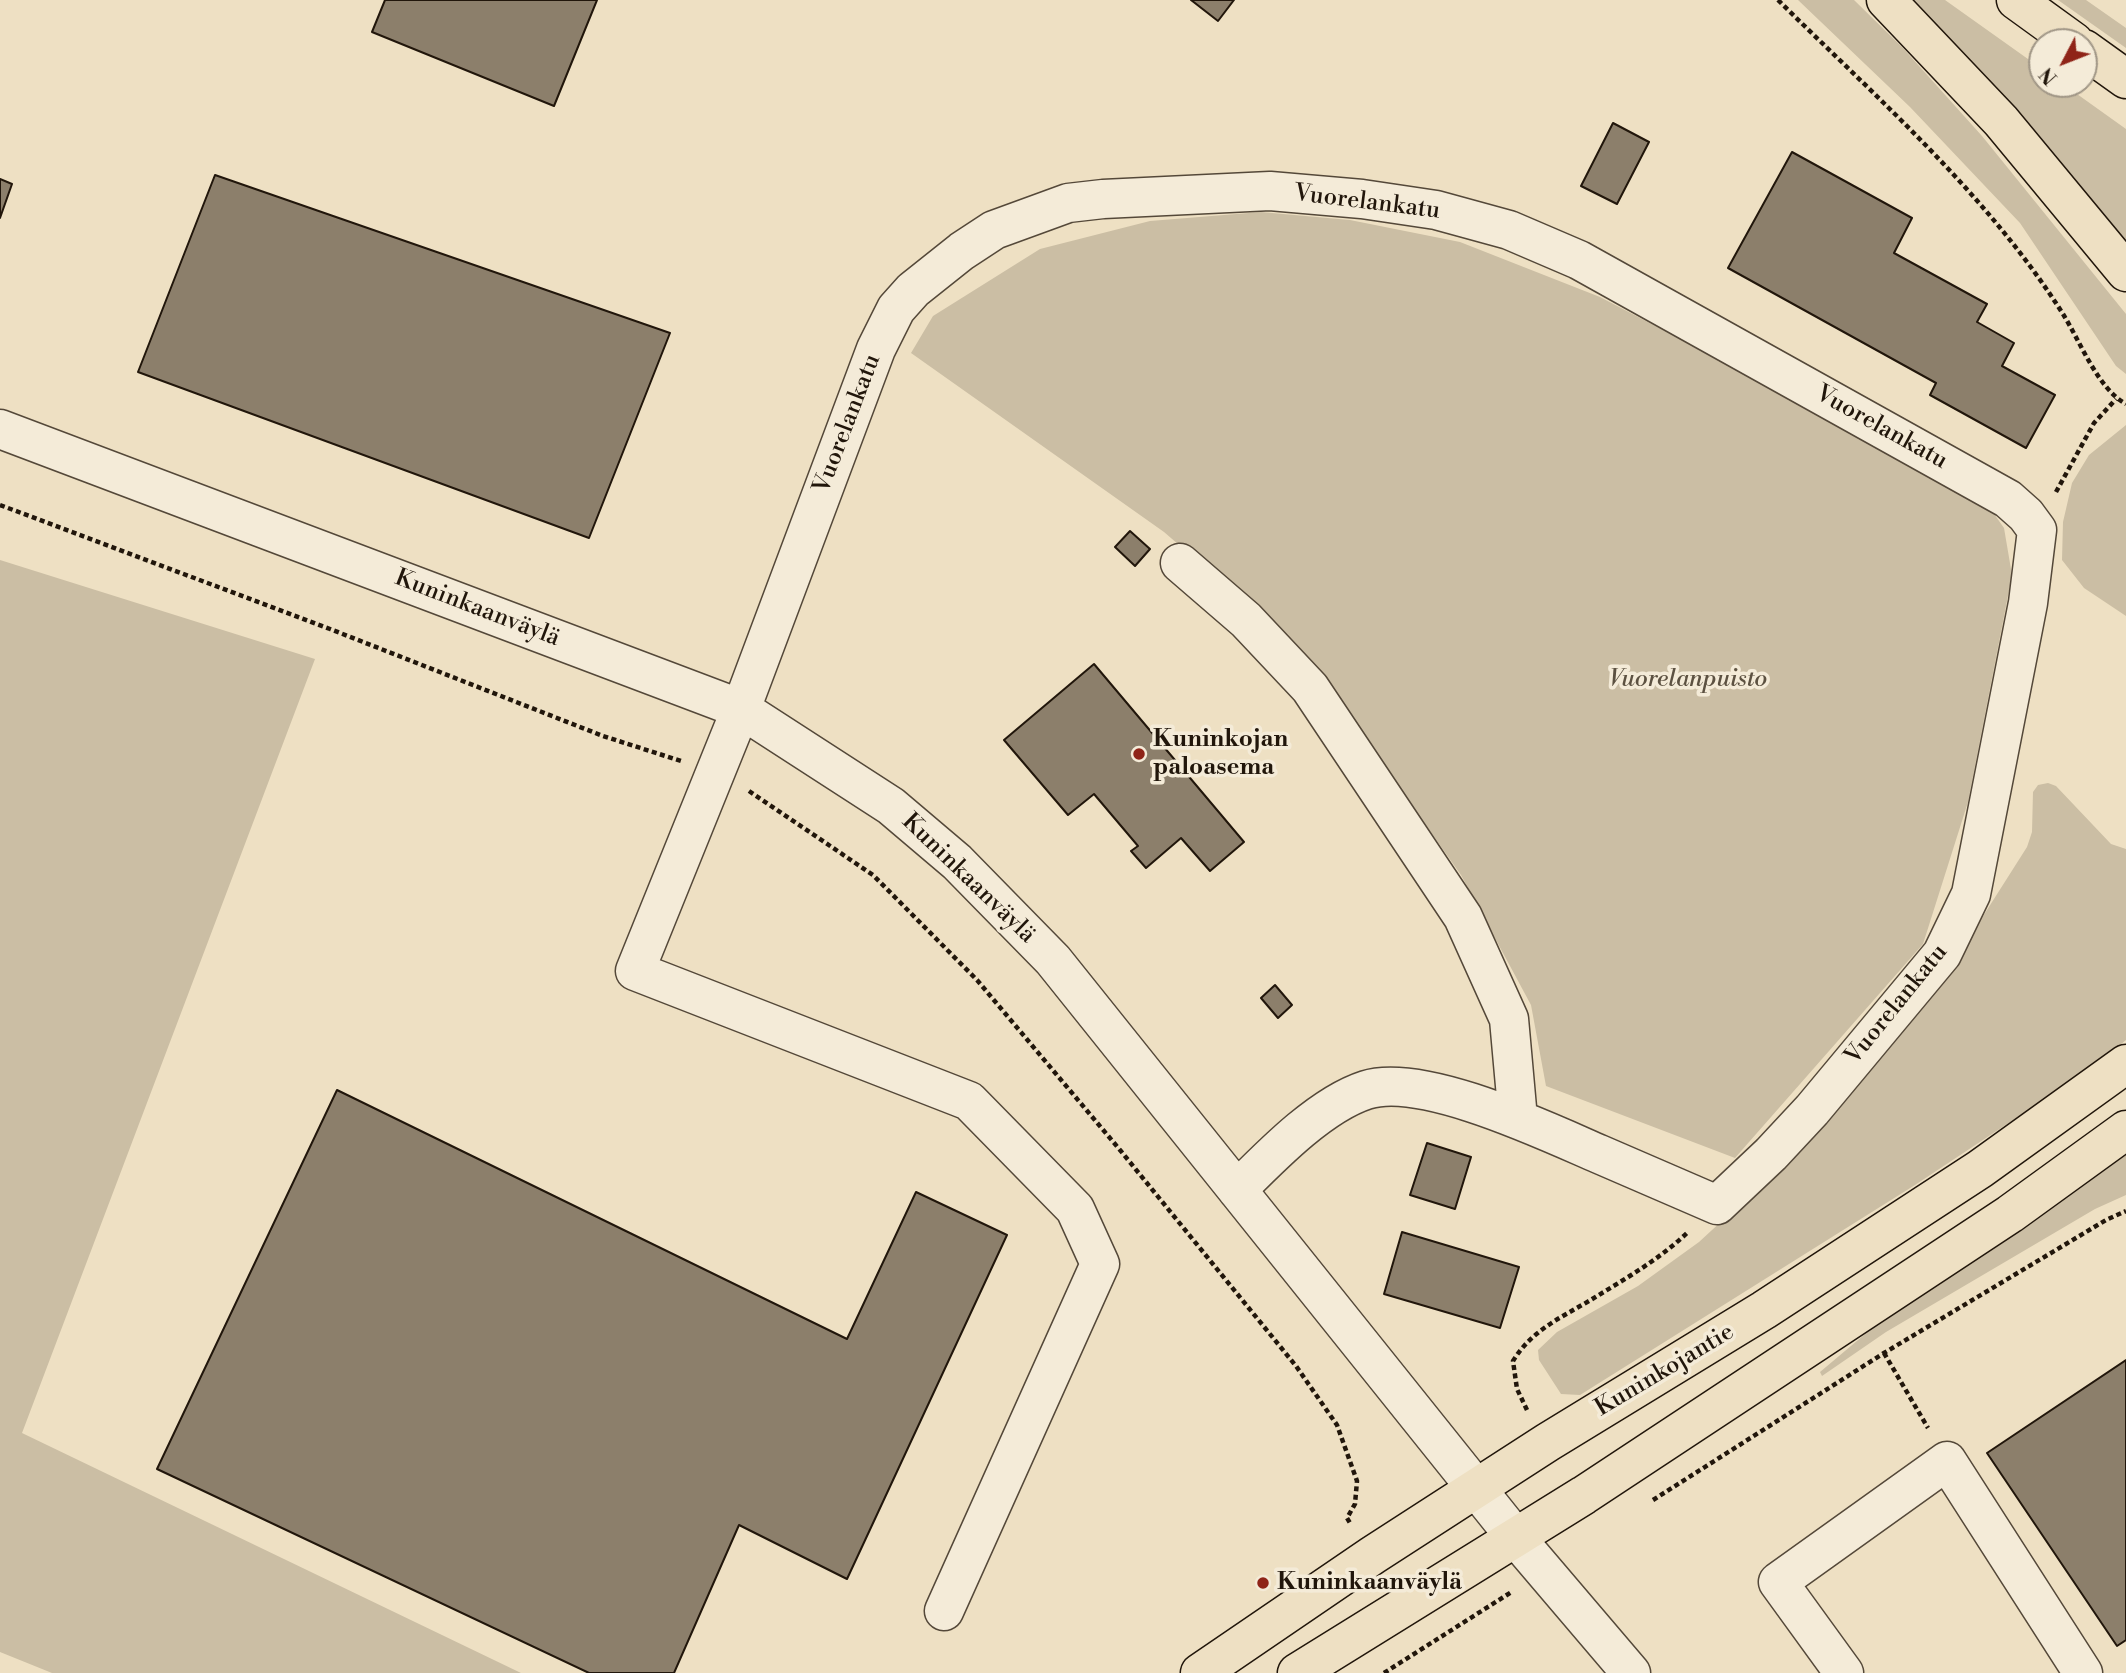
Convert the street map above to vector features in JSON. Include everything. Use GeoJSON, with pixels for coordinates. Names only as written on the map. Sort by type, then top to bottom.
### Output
{"type":"FeatureCollection","features":[{"type":"Feature","properties":{"kind":"main road"},"geometry":{"type":"LineString","coordinates":[[1886,0],[2001,121],[2126,272]]}},
{"type":"Feature","properties":{"kind":"main road"},"geometry":{"type":"LineString","coordinates":[[2016,0],[2055,28]]}},
{"type":"Feature","properties":{"kind":"main road"},"geometry":{"type":"LineString","coordinates":[[2098,59],[2126,79]]}},
{"type":"Feature","properties":{"kind":"main road","name":"Kuninkojantie"},"geometry":{"type":"LineString","coordinates":[[1200,1673],[1476,1488],[1764,1310],[1980,1169],[2126,1063]]}},
{"type":"Feature","properties":{"kind":"main road"},"geometry":{"type":"LineString","coordinates":[[1297,1673],[1516,1538],[2010,1214],[2126,1130]]}},
{"type":"Feature","properties":{"kind":"street","name":"Vuorelankatu"},"geometry":{"type":"LineString","coordinates":[[944,1611],[1100,1264],[1075,1209],[969,1101],[635,971],[741,709],[876,349],[896,309],[913,290],[962,251],[994,230],[1068,203],[1270,191],[1363,199],[1436,211],[1509,230],[1579,260],[2008,499],[2026,515],[2037,530],[2026,615],[1971,894],[1942,954],[1812,1110],[1717,1205]]}},
{"type":"Feature","properties":{"kind":"street","name":"Kuninkaanväylä"},"geometry":{"type":"LineString","coordinates":[[0,429],[741,709],[891,806],[957,862],[1053,960],[1543,1572],[1631,1673]]}},
{"type":"Feature","properties":{"kind":"street"},"geometry":{"type":"LineString","coordinates":[[1180,563],[1246,620],[1310,688],[1463,918],[1509,1019],[1518,1119]]}},
{"type":"Feature","properties":{"kind":"street"},"geometry":{"type":"LineString","coordinates":[[1237,1190],[1329,1108],[1367,1089],[1397,1086],[1433,1091],[1518,1119],[1717,1205]]}},
{"type":"Feature","properties":{"kind":"street"},"geometry":{"type":"LineString","coordinates":[[1844,1673],[1779,1582],[1947,1461],[2083,1673]]}},
{"type":"Feature","properties":{"kind":"path"},"geometry":{"type":"LineString","coordinates":[[1778,0],[1946,166],[2021,252],[2064,315],[2101,379],[2116,399],[2126,404]]}},
{"type":"Feature","properties":{"kind":"path"},"geometry":{"type":"LineString","coordinates":[[2037,530],[2094,423],[2116,399]]}},
{"type":"Feature","properties":{"kind":"path"},"geometry":{"type":"LineString","coordinates":[[0,505],[330,629],[603,736],[714,771],[755,795],[873,875],[986,991],[1297,1366],[1337,1425],[1349,1456],[1357,1481],[1356,1504],[1347,1518]]}},
{"type":"Feature","properties":{"kind":"path"},"geometry":{"type":"LineString","coordinates":[[1526,1409],[1517,1389],[1513,1361],[1534,1334],[1633,1275],[1681,1239],[1717,1205]]}},
{"type":"Feature","properties":{"kind":"path"},"geometry":{"type":"LineString","coordinates":[[1642,1507],[1884,1353],[2106,1220],[2126,1211]]}},
{"type":"Feature","properties":{"kind":"path"},"geometry":{"type":"LineString","coordinates":[[1884,1353],[1947,1461]]}},
{"type":"Feature","properties":{"kind":"path"},"geometry":{"type":"LineString","coordinates":[[1384,1673],[1543,1572]]}},
{"type":"Feature","properties":{"kind":"green space"},"geometry":{"type":"Polygon","coordinates":[[[1798,0],[1854,0],[1902,47],[1982,136],[2126,314],[2126,374],[2116,366],[2020,223],[1910,107],[1798,0]]]}},
{"type":"Feature","properties":{"kind":"green space"},"geometry":{"type":"Polygon","coordinates":[[[1909,0],[1945,0],[2028,59],[2028,98],[2083,98],[2126,129],[2126,240],[2020,112],[1909,0]]]}},
{"type":"Feature","properties":{"kind":"green space"},"geometry":{"type":"Polygon","coordinates":[[[2058,0],[2086,0],[2126,28],[2126,48],[2058,0]]]}},
{"type":"Feature","properties":{"kind":"green space","name":"Vuorelanpuisto"},"geometry":{"type":"Polygon","coordinates":[[[1261,212],[1350,220],[1460,242],[1600,297],[1982,497],[2004,528],[2012,575],[1968,802],[1923,944],[1735,1158],[1546,1086],[1531,1005],[1461,875],[1359,731],[1267,621],[1164,532],[911,353],[933,316],[1040,249],[1150,221],[1261,212]]]}},
{"type":"Feature","properties":{"kind":"green space"},"geometry":{"type":"Polygon","coordinates":[[[2126,425],[2126,616],[2084,588],[2062,560],[2063,522],[2072,483],[2089,455],[2126,425]]]}},
{"type":"Feature","properties":{"kind":"green space"},"geometry":{"type":"Polygon","coordinates":[[[0,560],[315,659],[22,1433],[521,1673],[52,1673],[0,1652],[0,560]]]}},
{"type":"Feature","properties":{"kind":"green space"},"geometry":{"type":"Polygon","coordinates":[[[2048,783],[2056,786],[2111,844],[2126,849],[2126,1040],[2099,1063],[1915,1185],[1580,1395],[1561,1394],[1539,1360],[1538,1350],[1557,1332],[1638,1286],[1699,1242],[1750,1195],[1945,976],[2027,847],[2032,832],[2033,792],[2038,785],[2048,783]]]}},
{"type":"Feature","properties":{"kind":"green space"},"geometry":{"type":"Polygon","coordinates":[[[2126,1153],[2126,1195],[2095,1209],[1886,1332],[1822,1376],[1820,1372],[1883,1319],[2126,1153]]]}},
{"type":"Feature","properties":{"kind":"building"},"geometry":{"type":"Polygon","coordinates":[[[385,0],[597,0],[554,106],[372,32],[385,0]]]}},
{"type":"Feature","properties":{"kind":"building"},"geometry":{"type":"Polygon","coordinates":[[[1191,0],[1234,0],[1218,21],[1191,0]]]}},
{"type":"Feature","properties":{"kind":"building"},"geometry":{"type":"Polygon","coordinates":[[[1613,123],[1649,142],[1617,204],[1581,186],[1613,123]]]}},
{"type":"Feature","properties":{"kind":"building"},"geometry":{"type":"Polygon","coordinates":[[[1792,152],[1912,218],[1894,253],[1987,304],[1977,322],[2014,343],[2002,366],[2055,395],[2026,448],[1930,395],[1936,383],[1728,268],[1792,152]]]}},
{"type":"Feature","properties":{"kind":"building"},"geometry":{"type":"Polygon","coordinates":[[[215,175],[670,333],[589,538],[138,372],[215,175]]]}},
{"type":"Feature","properties":{"kind":"building"},"geometry":{"type":"Polygon","coordinates":[[[0,179],[12,184],[0,218],[0,179]]]}},
{"type":"Feature","properties":{"kind":"building"},"geometry":{"type":"Polygon","coordinates":[[[1130,531],[1150,549],[1135,566],[1115,547],[1130,531]]]}},
{"type":"Feature","properties":{"kind":"building"},"geometry":{"type":"Polygon","coordinates":[[[1094,664],[1244,842],[1210,871],[1181,838],[1146,868],[1131,851],[1138,846],[1094,794],[1068,815],[1004,740],[1094,664]]]}},
{"type":"Feature","properties":{"kind":"building"},"geometry":{"type":"Polygon","coordinates":[[[1275,985],[1292,1005],[1278,1018],[1261,998],[1275,985]]]}},
{"type":"Feature","properties":{"kind":"building"},"geometry":{"type":"Polygon","coordinates":[[[337,1090],[847,1339],[916,1192],[1007,1235],[847,1579],[739,1525],[674,1673],[589,1673],[157,1469],[337,1090]]]}},
{"type":"Feature","properties":{"kind":"building"},"geometry":{"type":"Polygon","coordinates":[[[1427,1143],[1471,1157],[1455,1209],[1410,1195],[1427,1143]]]}},
{"type":"Feature","properties":{"kind":"building"},"geometry":{"type":"Polygon","coordinates":[[[1402,1232],[1519,1267],[1500,1328],[1384,1294],[1402,1232]]]}},
{"type":"Feature","properties":{"kind":"building"},"geometry":{"type":"Polygon","coordinates":[[[2126,1360],[2126,1640],[2117,1646],[1987,1453],[2126,1360]]]}},
{"type":"Feature","properties":{"kind":"place","name":"Kuninkojan paloasema"},"geometry":{"type":"Point","coordinates":[1139,754]}},
{"type":"Feature","properties":{"kind":"place","name":"Kuninkaanväylä"},"geometry":{"type":"Point","coordinates":[1263,1583]}}]}
